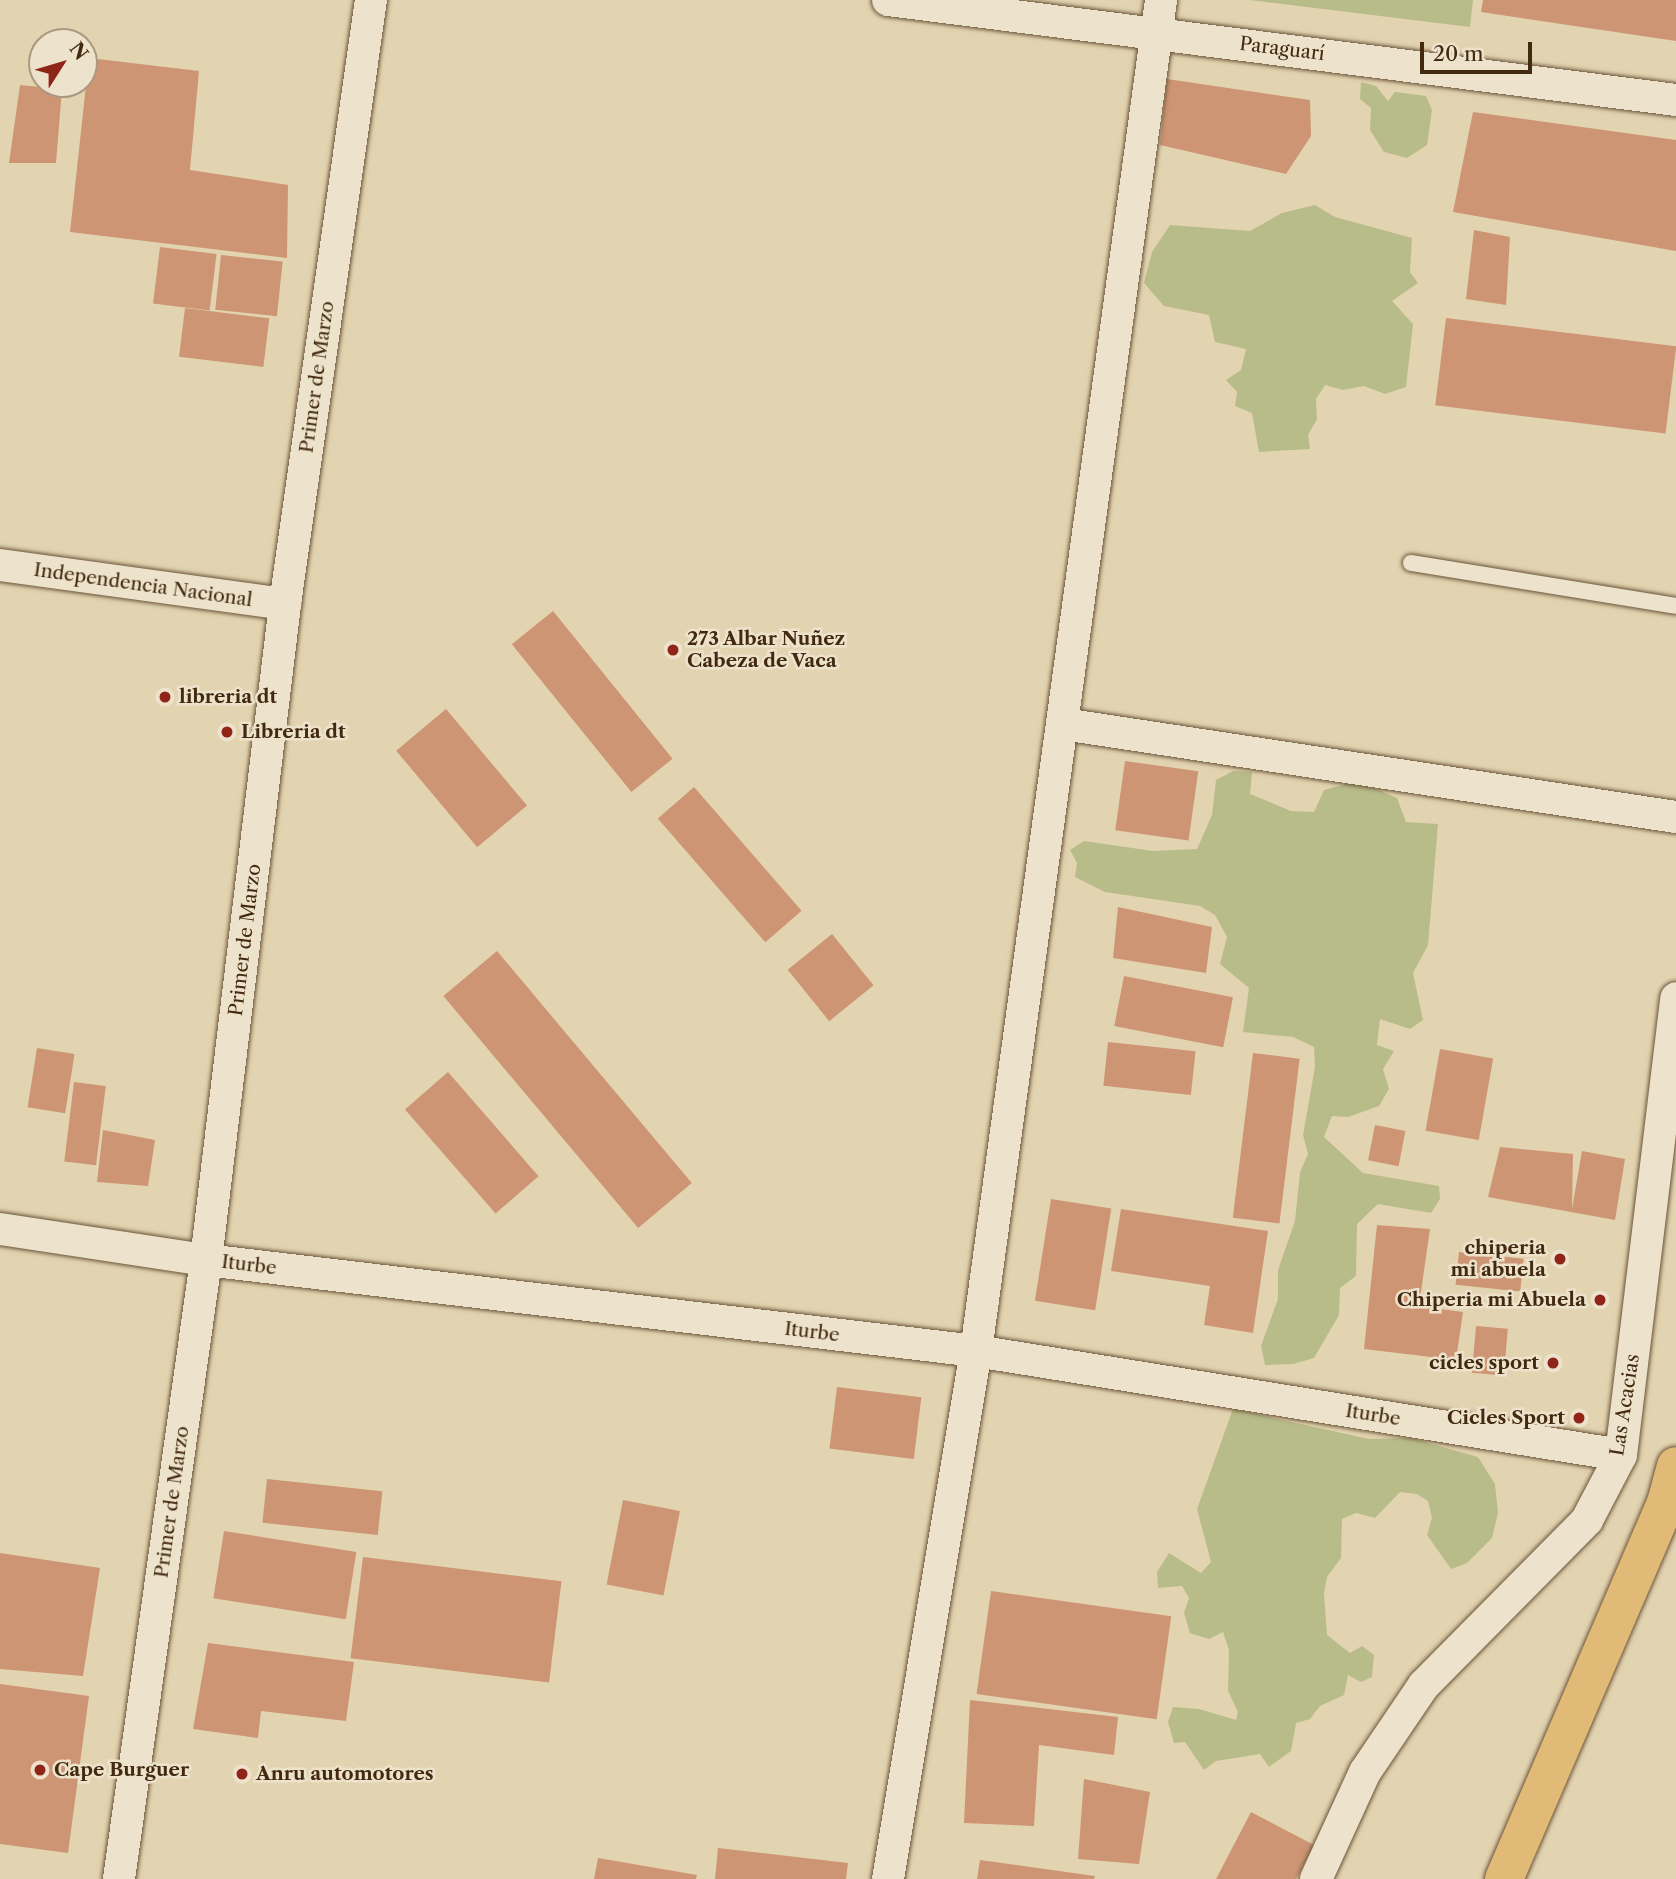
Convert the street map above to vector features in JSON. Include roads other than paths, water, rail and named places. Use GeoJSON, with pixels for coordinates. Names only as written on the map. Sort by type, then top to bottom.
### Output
{"type":"FeatureCollection","features":[{"type":"Feature","properties":{"kind":"highway"},"geometry":{"type":"LineString","coordinates":[[1504,1879],[1666,1503],[1676,1466]]}},
{"type":"Feature","properties":{"kind":"street","name":"Primer de Marzo"},"geometry":{"type":"LineString","coordinates":[[119,1879],[206,1260],[285,604],[370,0]]}},
{"type":"Feature","properties":{"kind":"street","name":"Paraguarí"},"geometry":{"type":"LineString","coordinates":[[888,0],[1676,100]]}},
{"type":"Feature","properties":{"kind":"street"},"geometry":{"type":"LineString","coordinates":[[888,1879],[976,1351],[1161,0]]}},
{"type":"Feature","properties":{"kind":"street","name":"Independencia Nacional"},"geometry":{"type":"LineString","coordinates":[[0,565],[285,604]]}},
{"type":"Feature","properties":{"kind":"street"},"geometry":{"type":"LineString","coordinates":[[1063,724],[1676,817]]}},
{"type":"Feature","properties":{"kind":"street","name":"Las Acacias"},"geometry":{"type":"LineString","coordinates":[[1316,1879],[1365,1772],[1424,1685],[1587,1520],[1621,1455],[1676,998]]}},
{"type":"Feature","properties":{"kind":"street","name":"Iturbe"},"geometry":{"type":"LineString","coordinates":[[0,1229],[206,1260],[976,1351],[1621,1455]]}},
{"type":"Feature","properties":{"kind":"lane"},"geometry":{"type":"LineString","coordinates":[[1411,563],[1676,606]]}},
{"type":"Feature","properties":{"kind":"place","name":"273 Albar Nuñez Cabeza de Vaca"},"geometry":{"type":"Point","coordinates":[673,650]}},
{"type":"Feature","properties":{"kind":"place","name":"libreria dt"},"geometry":{"type":"Point","coordinates":[165,697]}},
{"type":"Feature","properties":{"kind":"place","name":"Libreria dt"},"geometry":{"type":"Point","coordinates":[227,732]}},
{"type":"Feature","properties":{"kind":"place","name":"chiperia mi abuela"},"geometry":{"type":"Point","coordinates":[1560,1259]}},
{"type":"Feature","properties":{"kind":"place","name":"Chiperia mi Abuela"},"geometry":{"type":"Point","coordinates":[1600,1300]}},
{"type":"Feature","properties":{"kind":"place","name":"cicles sport"},"geometry":{"type":"Point","coordinates":[1553,1363]}},
{"type":"Feature","properties":{"kind":"place","name":"Cicles Sport"},"geometry":{"type":"Point","coordinates":[1579,1418]}},
{"type":"Feature","properties":{"kind":"place","name":"Cape Burguer"},"geometry":{"type":"Point","coordinates":[40,1770]}},
{"type":"Feature","properties":{"kind":"place","name":"Anru automotores"},"geometry":{"type":"Point","coordinates":[242,1774]}}]}
